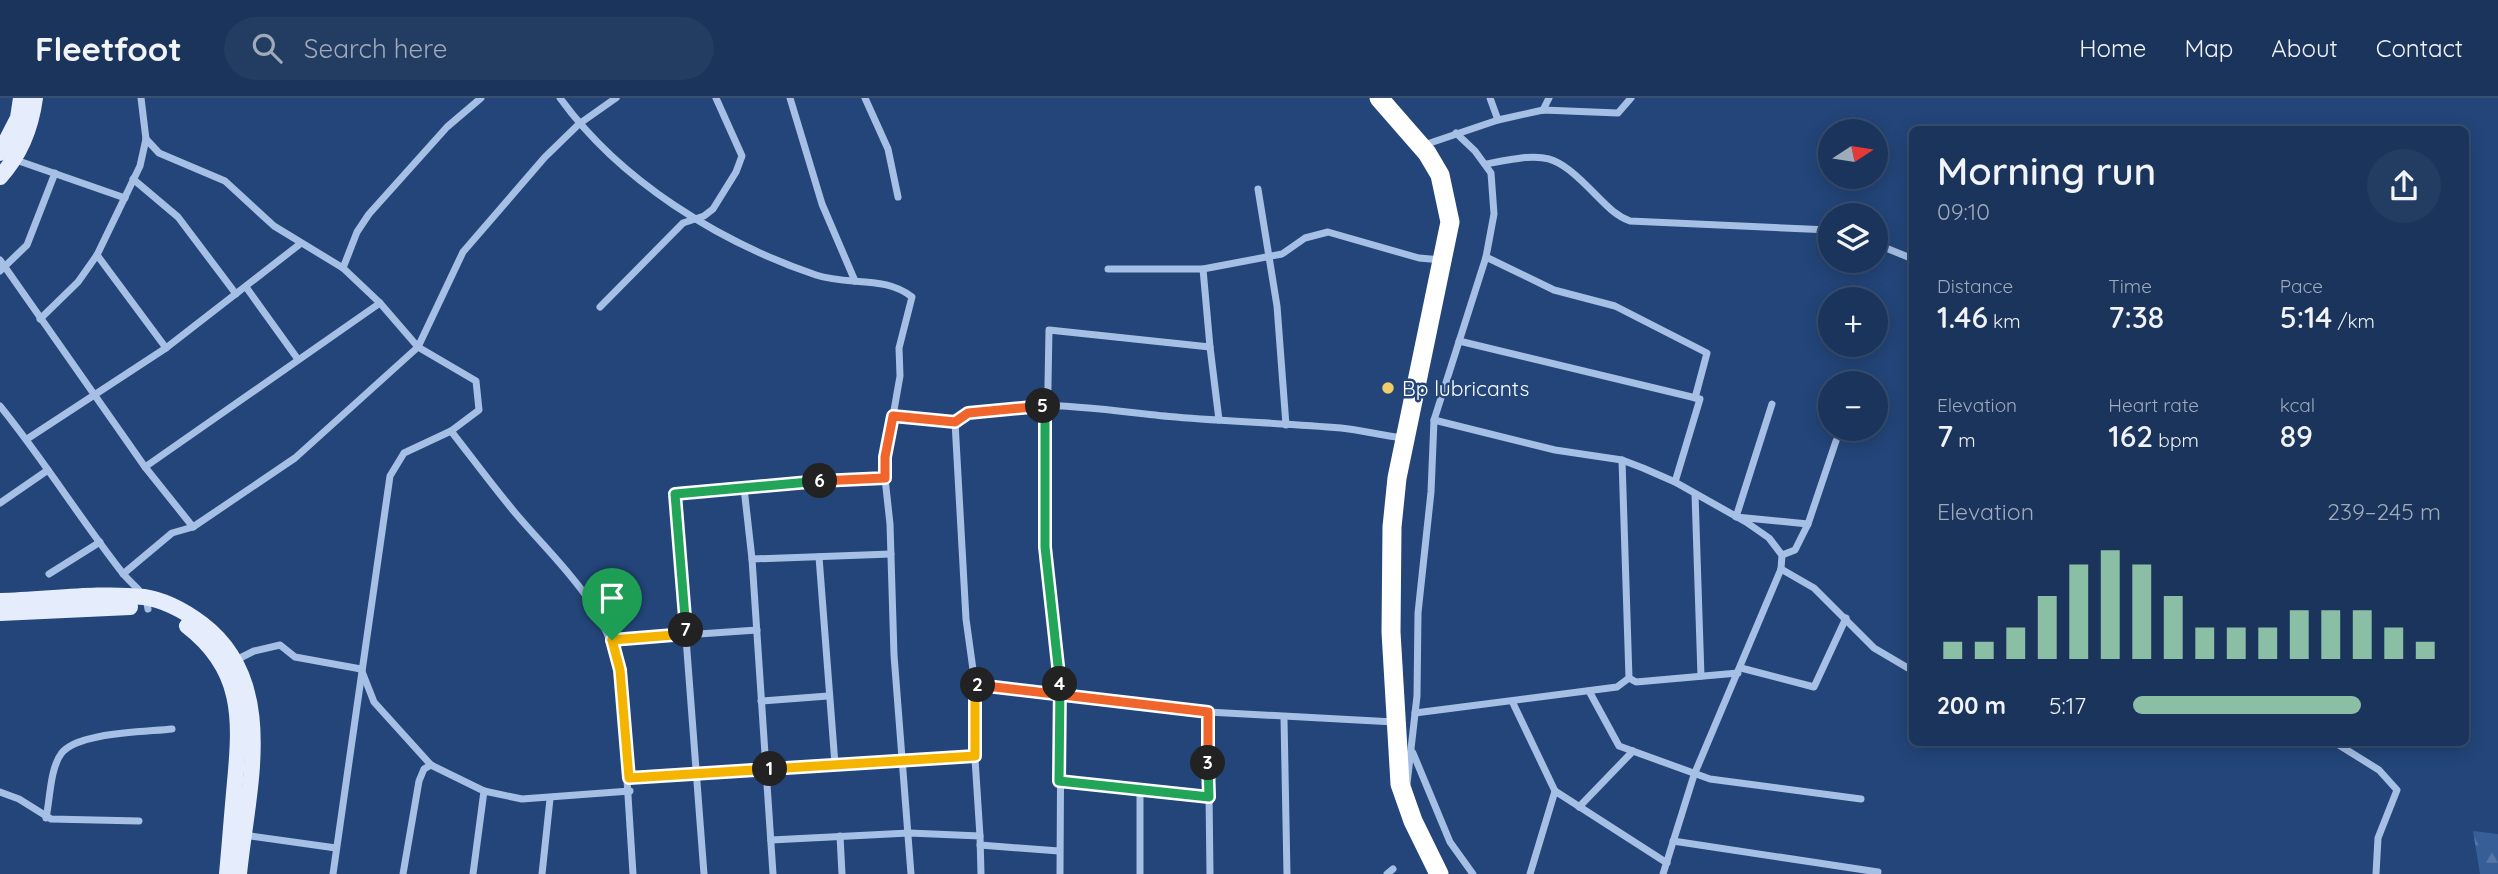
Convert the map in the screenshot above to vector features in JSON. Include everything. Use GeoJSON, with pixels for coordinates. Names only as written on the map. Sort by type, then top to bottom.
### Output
{"type":"FeatureCollection","features":[{"type":"Feature","properties":{"kind":"highway"},"geometry":{"type":"LineString","coordinates":[[1379,98],[1424,149],[1440,175],[1450,222],[1406,439],[1392,527],[1394,722],[1404,795],[1439,874]]}},
{"type":"Feature","properties":{"kind":"main road"},"geometry":{"type":"LineString","coordinates":[[0,153],[18,118],[21,98]]}},
{"type":"Feature","properties":{"kind":"main road"},"geometry":{"type":"LineString","coordinates":[[0,177],[16,160],[32,116],[35,98]]}},
{"type":"Feature","properties":{"kind":"main road"},"geometry":{"type":"LineString","coordinates":[[0,601],[148,603],[183,616],[236,660],[250,695],[253,717],[239,874]]}},
{"type":"Feature","properties":{"kind":"main road"},"geometry":{"type":"LineString","coordinates":[[0,613],[131,607],[148,603]]}},
{"type":"Feature","properties":{"kind":"main road"},"geometry":{"type":"LineString","coordinates":[[207,634],[233,686],[239,718],[227,874]]}},
{"type":"Feature","properties":{"kind":"street"},"geometry":{"type":"LineString","coordinates":[[40,319],[78,282],[97,255],[140,166],[146,139],[141,98]]}},
{"type":"Feature","properties":{"kind":"street"},"geometry":{"type":"LineString","coordinates":[[343,268],[357,232],[369,214],[447,127],[481,98]]}},
{"type":"Feature","properties":{"kind":"street"},"geometry":{"type":"LineString","coordinates":[[560,98],[579,124],[672,205],[766,255],[798,268],[819,276],[898,286],[912,298],[899,348],[900,376],[885,457],[911,874]]}},
{"type":"Feature","properties":{"kind":"street"},"geometry":{"type":"LineString","coordinates":[[123,574],[172,533],[193,527],[295,458],[418,347],[463,252],[518,186],[579,124],[616,98]]}},
{"type":"Feature","properties":{"kind":"street"},"geometry":{"type":"LineString","coordinates":[[600,307],[683,223],[713,209],[736,172],[742,156],[716,98]]}},
{"type":"Feature","properties":{"kind":"street"},"geometry":{"type":"LineString","coordinates":[[790,98],[822,204],[855,281]]}},
{"type":"Feature","properties":{"kind":"street"},"geometry":{"type":"LineString","coordinates":[[865,98],[888,149],[898,197]]}},
{"type":"Feature","properties":{"kind":"street"},"geometry":{"type":"LineString","coordinates":[[1490,98],[1498,120]]}},
{"type":"Feature","properties":{"kind":"street"},"geometry":{"type":"LineString","coordinates":[[1543,110],[1549,98]]}},
{"type":"Feature","properties":{"kind":"street"},"geometry":{"type":"LineString","coordinates":[[1424,149],[1456,133],[1543,110],[1618,113],[1631,98]]}},
{"type":"Feature","properties":{"kind":"street"},"geometry":{"type":"LineString","coordinates":[[1404,795],[1415,713],[1418,613],[1431,492],[1434,420],[1486,257],[1494,214],[1491,173],[1475,151],[1456,133]]}},
{"type":"Feature","properties":{"kind":"street"},"geometry":{"type":"LineString","coordinates":[[146,139],[159,153],[225,181],[274,226],[343,268],[380,303],[418,347],[476,381],[479,410],[451,431],[404,453],[390,476],[333,874]]}},
{"type":"Feature","properties":{"kind":"street"},"geometry":{"type":"LineString","coordinates":[[1486,164],[1534,155],[1549,157],[1564,164],[1619,217],[1630,221],[1818,229]]}},
{"type":"Feature","properties":{"kind":"street"},"geometry":{"type":"LineString","coordinates":[[16,160],[125,198]]}},
{"type":"Feature","properties":{"kind":"street"},"geometry":{"type":"LineString","coordinates":[[55,173],[27,245],[2,266],[145,467],[193,527]]}},
{"type":"Feature","properties":{"kind":"street"},"geometry":{"type":"LineString","coordinates":[[133,179],[178,217],[236,294]]}},
{"type":"Feature","properties":{"kind":"street"},"geometry":{"type":"LineString","coordinates":[[1258,190],[1277,306],[1286,425]]}},
{"type":"Feature","properties":{"kind":"street"},"geometry":{"type":"LineString","coordinates":[[1108,269],[1203,269],[1282,254],[1304,238],[1328,232],[1419,258],[1444,260]]}},
{"type":"Feature","properties":{"kind":"street"},"geometry":{"type":"LineString","coordinates":[[27,439],[166,348],[300,244]]}},
{"type":"Feature","properties":{"kind":"street"},"geometry":{"type":"LineString","coordinates":[[1888,249],[1909,257]]}},
{"type":"Feature","properties":{"kind":"street"},"geometry":{"type":"LineString","coordinates":[[97,255],[166,348]]}},
{"type":"Feature","properties":{"kind":"street"},"geometry":{"type":"LineString","coordinates":[[1486,257],[1555,290],[1615,306],[1707,353],[1695,398]]}},
{"type":"Feature","properties":{"kind":"street"},"geometry":{"type":"LineString","coordinates":[[1203,269],[1219,420]]}},
{"type":"Feature","properties":{"kind":"street"},"geometry":{"type":"LineString","coordinates":[[246,287],[298,358]]}},
{"type":"Feature","properties":{"kind":"street"},"geometry":{"type":"LineString","coordinates":[[145,467],[380,303]]}},
{"type":"Feature","properties":{"kind":"street"},"geometry":{"type":"LineString","coordinates":[[1060,874],[1061,697],[1045,547],[1045,406],[1049,330],[1210,347]]}},
{"type":"Feature","properties":{"kind":"street"},"geometry":{"type":"LineString","coordinates":[[1459,341],[1700,399],[1675,482]]}},
{"type":"Feature","properties":{"kind":"street"},"geometry":{"type":"LineString","coordinates":[[1737,517],[1772,404]]}},
{"type":"Feature","properties":{"kind":"street"},"geometry":{"type":"LineString","coordinates":[[0,406],[27,439],[123,574],[148,603]]}},
{"type":"Feature","properties":{"kind":"street"},"geometry":{"type":"LineString","coordinates":[[893,416],[955,422],[968,413],[1045,406],[1104,408],[1219,420],[1344,428],[1406,439]]}},
{"type":"Feature","properties":{"kind":"street"},"geometry":{"type":"LineString","coordinates":[[1434,420],[1555,450],[1622,460],[1675,482],[1737,517],[1769,538],[1782,555],[1781,569],[1694,775],[1663,874]]}},
{"type":"Feature","properties":{"kind":"street"},"geometry":{"type":"LineString","coordinates":[[955,422],[966,619],[975,684],[975,756],[981,874]]}},
{"type":"Feature","properties":{"kind":"street"},"geometry":{"type":"LineString","coordinates":[[451,431],[502,498],[577,581],[600,614],[612,640],[620,670],[630,792],[633,874]]}},
{"type":"Feature","properties":{"kind":"street"},"geometry":{"type":"LineString","coordinates":[[1782,555],[1795,550],[1808,524],[1836,441]]}},
{"type":"Feature","properties":{"kind":"street"},"geometry":{"type":"LineString","coordinates":[[1622,460],[1629,678]]}},
{"type":"Feature","properties":{"kind":"street"},"geometry":{"type":"LineString","coordinates":[[0,503],[48,470]]}},
{"type":"Feature","properties":{"kind":"street"},"geometry":{"type":"LineString","coordinates":[[704,874],[675,494],[885,478]]}},
{"type":"Feature","properties":{"kind":"street"},"geometry":{"type":"LineString","coordinates":[[744,488],[752,559],[773,874]]}},
{"type":"Feature","properties":{"kind":"street"},"geometry":{"type":"LineString","coordinates":[[1695,494],[1701,676]]}},
{"type":"Feature","properties":{"kind":"street"},"geometry":{"type":"LineString","coordinates":[[1737,517],[1808,524]]}},
{"type":"Feature","properties":{"kind":"street"},"geometry":{"type":"LineString","coordinates":[[48,574],[100,542]]}},
{"type":"Feature","properties":{"kind":"street"},"geometry":{"type":"LineString","coordinates":[[752,559],[891,554]]}},
{"type":"Feature","properties":{"kind":"street"},"geometry":{"type":"LineString","coordinates":[[819,557],[835,764]]}},
{"type":"Feature","properties":{"kind":"street"},"geometry":{"type":"LineString","coordinates":[[1781,569],[1814,589],[1874,648],[1909,669]]}},
{"type":"Feature","properties":{"kind":"street"},"geometry":{"type":"LineString","coordinates":[[1629,678],[1636,682],[1740,670],[1814,687],[1846,618]]}},
{"type":"Feature","properties":{"kind":"street"},"geometry":{"type":"LineString","coordinates":[[612,640],[757,630]]}},
{"type":"Feature","properties":{"kind":"street"},"geometry":{"type":"LineString","coordinates":[[236,660],[260,648],[280,645],[295,657],[362,669]]}},
{"type":"Feature","properties":{"kind":"street"},"geometry":{"type":"LineString","coordinates":[[362,669],[374,702],[431,765],[484,791],[522,799],[630,792]]}},
{"type":"Feature","properties":{"kind":"street"},"geometry":{"type":"LineString","coordinates":[[1415,713],[1617,687],[1629,678]]}},
{"type":"Feature","properties":{"kind":"street"},"geometry":{"type":"LineString","coordinates":[[975,684],[1061,697],[1208,712],[1394,722]]}},
{"type":"Feature","properties":{"kind":"street"},"geometry":{"type":"LineString","coordinates":[[1589,691],[1619,746],[1694,775],[1861,799]]}},
{"type":"Feature","properties":{"kind":"street"},"geometry":{"type":"LineString","coordinates":[[761,701],[828,696]]}},
{"type":"Feature","properties":{"kind":"street"},"geometry":{"type":"LineString","coordinates":[[1512,701],[1555,791],[1667,863]]}},
{"type":"Feature","properties":{"kind":"street"},"geometry":{"type":"LineString","coordinates":[[1208,712],[1210,874]]}},
{"type":"Feature","properties":{"kind":"street"},"geometry":{"type":"LineString","coordinates":[[1284,718],[1287,874]]}},
{"type":"Feature","properties":{"kind":"street"},"geometry":{"type":"LineString","coordinates":[[46,818],[56,768],[61,754],[68,748],[97,738],[172,729]]}},
{"type":"Feature","properties":{"kind":"street"},"geometry":{"type":"LineString","coordinates":[[2341,746],[2379,769],[2397,790],[2378,838],[2376,874]]}},
{"type":"Feature","properties":{"kind":"street"},"geometry":{"type":"LineString","coordinates":[[1411,750],[1450,842],[1473,874]]}},
{"type":"Feature","properties":{"kind":"street"},"geometry":{"type":"LineString","coordinates":[[1579,807],[1633,751]]}},
{"type":"Feature","properties":{"kind":"street"},"geometry":{"type":"LineString","coordinates":[[629,778],[975,756]]}},
{"type":"Feature","properties":{"kind":"street"},"geometry":{"type":"LineString","coordinates":[[402,874],[419,780],[424,769],[431,765]]}},
{"type":"Feature","properties":{"kind":"street"},"geometry":{"type":"LineString","coordinates":[[1059,781],[1140,792],[1209,797]]}},
{"type":"Feature","properties":{"kind":"street"},"geometry":{"type":"LineString","coordinates":[[473,874],[484,791]]}},
{"type":"Feature","properties":{"kind":"street"},"geometry":{"type":"LineString","coordinates":[[1530,874],[1555,791]]}},
{"type":"Feature","properties":{"kind":"street"},"geometry":{"type":"LineString","coordinates":[[0,792],[19,799],[46,818],[63,821],[139,821]]}},
{"type":"Feature","properties":{"kind":"street"},"geometry":{"type":"LineString","coordinates":[[1140,792],[1140,874]]}},
{"type":"Feature","properties":{"kind":"street"},"geometry":{"type":"LineString","coordinates":[[542,874],[550,799]]}},
{"type":"Feature","properties":{"kind":"street"},"geometry":{"type":"LineString","coordinates":[[771,840],[909,833],[980,835]]}},
{"type":"Feature","properties":{"kind":"street"},"geometry":{"type":"LineString","coordinates":[[243,835],[336,848]]}},
{"type":"Feature","properties":{"kind":"street"},"geometry":{"type":"LineString","coordinates":[[840,836],[842,874]]}},
{"type":"Feature","properties":{"kind":"street"},"geometry":{"type":"LineString","coordinates":[[1673,841],[1878,872]]}},
{"type":"Feature","properties":{"kind":"street"},"geometry":{"type":"LineString","coordinates":[[980,845],[1059,851]]}},
{"type":"Feature","properties":{"kind":"green space"},"geometry":{"type":"Polygon","coordinates":[[[2473,831],[2498,834],[2498,874],[2480,874],[2473,831]]]}},
{"type":"Feature","properties":{"kind":"place","name":"Bp lubricants"},"geometry":{"type":"Point","coordinates":[1388,388]}},
{"type":"Feature","properties":{"kind":"route"},"geometry":{"type":"LineString","coordinates":[[612,640],[620,670],[629,778],[975,756],[975,684],[1035,694],[1061,697],[1134,704],[1208,712],[1209,797],[1140,792],[1059,781],[1061,697],[1045,547],[1045,406],[968,413],[955,422],[893,416],[885,457],[885,478],[675,494],[686,634],[612,640]]}}]}
